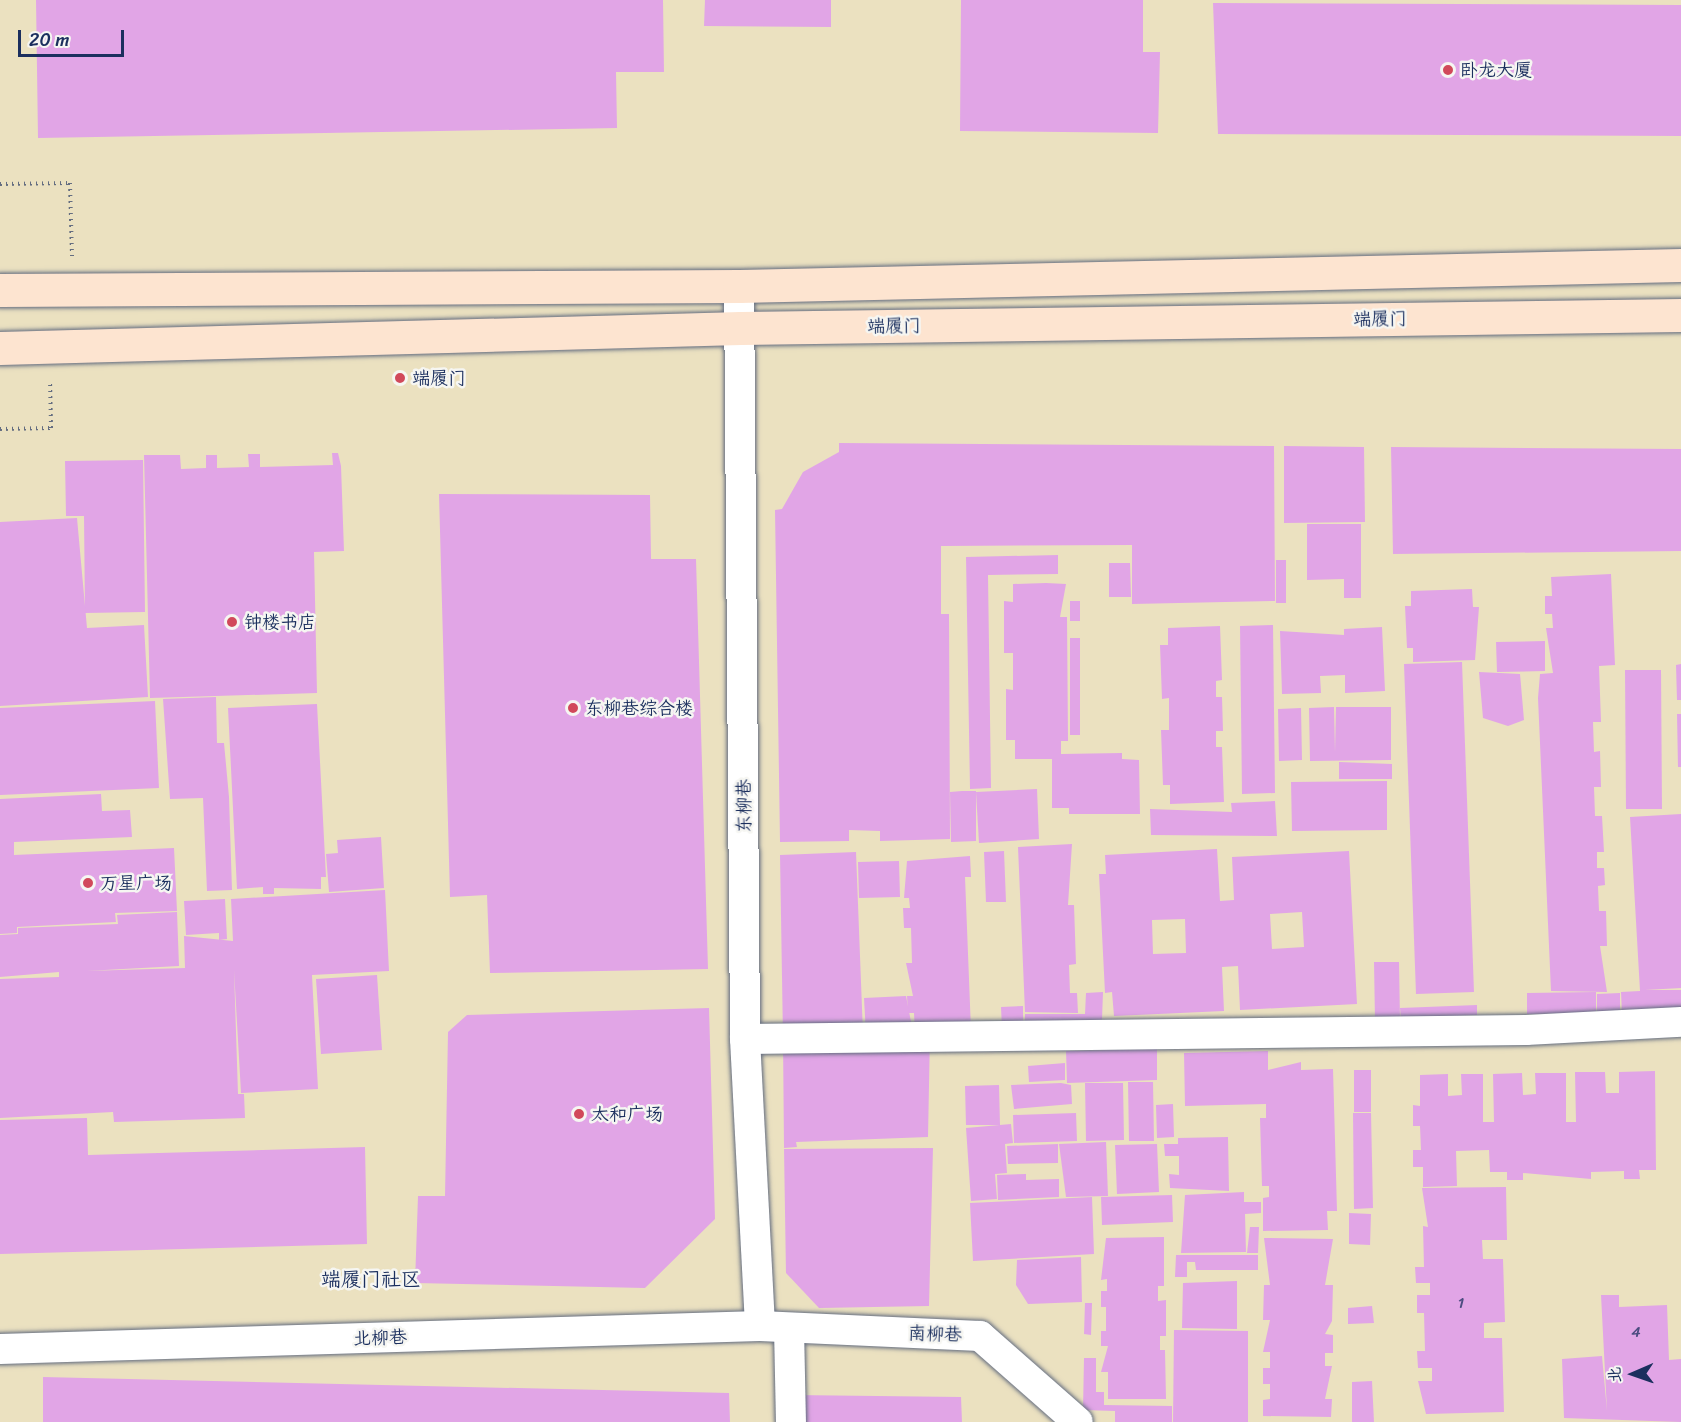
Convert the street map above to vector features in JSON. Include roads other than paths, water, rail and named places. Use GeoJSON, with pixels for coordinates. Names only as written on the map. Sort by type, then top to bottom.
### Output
{"type":"FeatureCollection","features":[{"type":"Feature","properties":{"kind":"main road"},"geometry":{"type":"LineString","coordinates":[[0,290],[739,286],[1681,265]]}},
{"type":"Feature","properties":{"kind":"main road","name":"端履门"},"geometry":{"type":"LineString","coordinates":[[0,348],[741,328],[1681,315]]}},
{"type":"Feature","properties":{"kind":"street","name":"东柳巷"},"geometry":{"type":"LineString","coordinates":[[739,286],[745,1039],[775,1327],[791,1422]]}},
{"type":"Feature","properties":{"kind":"street"},"geometry":{"type":"LineString","coordinates":[[745,1039],[1526,1030],[1681,1022]]}},
{"type":"Feature","properties":{"kind":"street","name":"北柳巷"},"geometry":{"type":"LineString","coordinates":[[0,1349],[775,1327]]}},
{"type":"Feature","properties":{"kind":"street","name":"南柳巷"},"geometry":{"type":"LineString","coordinates":[[775,1327],[980,1336],[1077,1422]]}},
{"type":"Feature","properties":{"kind":"place","name":"卧龙大厦"},"geometry":{"type":"Point","coordinates":[1448,70]}},
{"type":"Feature","properties":{"kind":"place","name":"端履门"},"geometry":{"type":"Point","coordinates":[400,378]}},
{"type":"Feature","properties":{"kind":"place","name":"钟楼书店"},"geometry":{"type":"Point","coordinates":[232,622]}},
{"type":"Feature","properties":{"kind":"place","name":"东柳巷综合楼"},"geometry":{"type":"Point","coordinates":[573,708]}},
{"type":"Feature","properties":{"kind":"place","name":"万星广场"},"geometry":{"type":"Point","coordinates":[88,883]}},
{"type":"Feature","properties":{"kind":"place","name":"太和广场"},"geometry":{"type":"Point","coordinates":[579,1114]}},
{"type":"Feature","properties":{"kind":"district","name":"端履门社区"},"geometry":{"type":"Point","coordinates":[371,1279]}}]}
